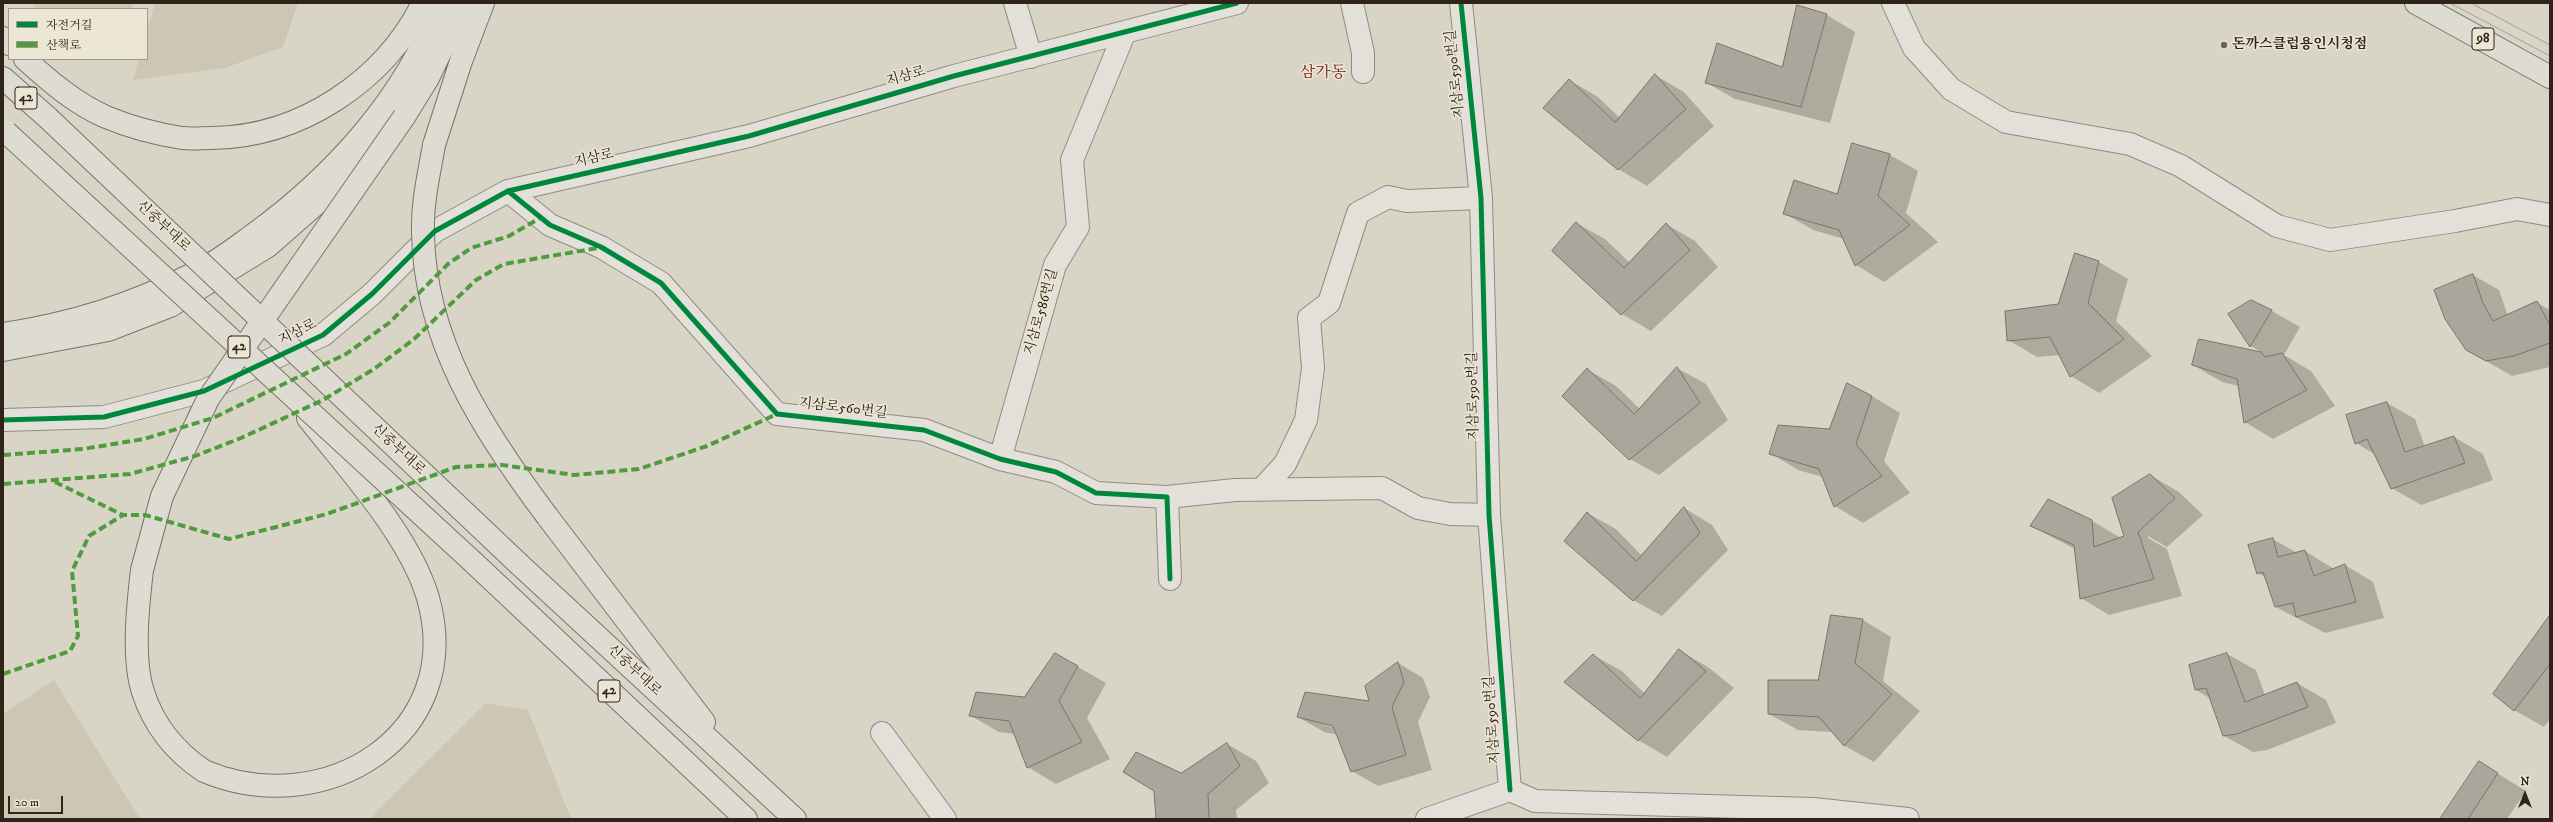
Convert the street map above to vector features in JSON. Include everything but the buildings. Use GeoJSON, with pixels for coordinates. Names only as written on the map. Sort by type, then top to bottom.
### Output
{"type":"FeatureCollection","features":[{"type":"Feature","properties":{"kind":"main road"},"geometry":{"type":"LineString","coordinates":[[26,60],[53,83],[105,116],[143,129],[183,138],[228,138],[266,132],[313,114],[346,93],[385,60],[413,24],[423,3]]}},
{"type":"Feature","properties":{"kind":"main road"},"geometry":{"type":"LineString","coordinates":[[3,334],[80,320],[130,302],[197,273],[233,250],[279,216],[320,181],[359,140],[390,98],[415,58],[441,3]]}},
{"type":"Feature","properties":{"kind":"main road"},"geometry":{"type":"LineString","coordinates":[[288,392],[376,506],[407,552],[420,577],[434,629],[434,663],[429,690],[419,715],[394,750],[355,779],[332,790],[284,797],[260,795],[234,788],[217,780],[177,752],[158,726],[142,690],[138,664],[137,631],[142,570],[162,496],[208,399],[404,117],[428,78],[464,3]]}},
{"type":"Feature","properties":{"kind":"main road"},"geometry":{"type":"LineString","coordinates":[[483,3],[461,60],[434,145],[425,193],[423,232],[427,280],[439,329],[456,376],[481,421],[547,516],[633,632],[742,770]]}},
{"type":"Feature","properties":{"kind":"main road","name":"98"},"geometry":{"type":"LineString","coordinates":[[2426,5],[2550,77]]}},
{"type":"Feature","properties":{"kind":"main road","name":"신중부대로"},"geometry":{"type":"LineString","coordinates":[[3,78],[48,118],[520,565],[795,819]]}},
{"type":"Feature","properties":{"kind":"main road"},"geometry":{"type":"LineString","coordinates":[[3,350],[108,330],[170,306],[268,246],[341,182],[404,117]]}},
{"type":"Feature","properties":{"kind":"main road","name":"42"},"geometry":{"type":"LineString","coordinates":[[4,131],[473,562],[746,819]]}},
{"type":"Feature","properties":{"kind":"street"},"geometry":{"type":"LineString","coordinates":[[1015,3],[1031,57]]}},
{"type":"Feature","properties":{"kind":"street","name":"지삼로"},"geometry":{"type":"LineString","coordinates":[[3,420],[104,417],[204,391],[323,335],[372,294],[435,231],[508,191],[749,136],[954,76],[1124,34],[1211,8],[1237,3]]}},
{"type":"Feature","properties":{"kind":"street"},"geometry":{"type":"LineString","coordinates":[[1352,3],[1363,53],[1363,72]]}},
{"type":"Feature","properties":{"kind":"street","name":"지삼로590번길"},"geometry":{"type":"LineString","coordinates":[[1461,3],[1481,198],[1489,515],[1510,790]]}},
{"type":"Feature","properties":{"kind":"street"},"geometry":{"type":"LineString","coordinates":[[1893,3],[1914,48],[1951,89],[2006,122],[2130,144],[2181,166],[2277,226],[2330,240],[2455,221],[2517,209],[2550,215]]}},
{"type":"Feature","properties":{"kind":"street","name":"지삼로586번길"},"geometry":{"type":"LineString","coordinates":[[1000,459],[1055,265],[1078,227],[1072,160],[1124,34]]}},
{"type":"Feature","properties":{"kind":"street","name":"지삼로560번길"},"geometry":{"type":"LineString","coordinates":[[508,191],[550,225],[600,247],[662,283],[777,414],[924,430],[1000,459],[1056,472],[1096,493],[1167,497],[1261,490],[1382,488],[1418,508],[1450,514],[1489,515]]}},
{"type":"Feature","properties":{"kind":"street"},"geometry":{"type":"LineString","coordinates":[[1261,490],[1285,464],[1306,420],[1313,368],[1309,318],[1329,303],[1358,213],[1388,196],[1407,201],[1481,198]]}},
{"type":"Feature","properties":{"kind":"street"},"geometry":{"type":"LineString","coordinates":[[1167,497],[1170,580]]}},
{"type":"Feature","properties":{"kind":"street"},"geometry":{"type":"LineString","coordinates":[[882,734],[945,819]]}},
{"type":"Feature","properties":{"kind":"street"},"geometry":{"type":"LineString","coordinates":[[1427,819],[1510,790],[1538,810],[1813,809],[1838,816],[1908,819]]}},
{"type":"Feature","properties":{"kind":"shaded area"},"geometry":{"type":"Polygon","coordinates":[[[31,3],[133,3],[131,8],[36,8],[31,3]]]}},
{"type":"Feature","properties":{"kind":"shaded area"},"geometry":{"type":"Polygon","coordinates":[[[155,3],[298,3],[283,47],[225,68],[133,80],[139,60],[148,60],[148,28],[155,3]]]}},
{"type":"Feature","properties":{"kind":"shaded area"},"geometry":{"type":"Polygon","coordinates":[[[54,680],[132,806],[142,819],[3,819],[3,714],[54,680]]]}},
{"type":"Feature","properties":{"kind":"shaded area"},"geometry":{"type":"Polygon","coordinates":[[[486,703],[528,710],[571,819],[369,819],[486,703]]]}},
{"type":"Feature","properties":{"kind":"tram line"},"geometry":{"type":"LineString","coordinates":[[2450,3],[2550,56]]}},
{"type":"Feature","properties":{"kind":"tram line"},"geometry":{"type":"LineString","coordinates":[[2471,3],[2550,45]]}},
{"type":"Feature","properties":{"kind":"marked path"},"geometry":{"type":"LineString","coordinates":[[3,455],[83,449],[144,439],[213,418],[346,354],[389,323],[448,264],[471,248],[509,236],[540,218]]}},
{"type":"Feature","properties":{"kind":"marked path"},"geometry":{"type":"LineString","coordinates":[[3,484],[130,474],[195,456],[241,438],[323,400],[374,369],[413,340],[476,280],[504,264],[598,248]]}},
{"type":"Feature","properties":{"kind":"marked path"},"geometry":{"type":"LineString","coordinates":[[3,674],[70,651],[78,636],[72,571],[89,536],[123,515],[145,515],[229,539],[327,514],[456,467],[502,465],[574,475],[639,469],[707,446],[777,414]]}},
{"type":"Feature","properties":{"kind":"marked path"},"geometry":{"type":"LineString","coordinates":[[55,482],[123,515]]}},
{"type":"Feature","properties":{"kind":"cycle path"},"geometry":{"type":"LineString","coordinates":[[3,420],[104,417],[204,391],[323,335],[372,294],[435,231],[508,191],[749,136],[954,76],[1237,3]]}},
{"type":"Feature","properties":{"kind":"cycle path"},"geometry":{"type":"LineString","coordinates":[[1461,3],[1481,198],[1489,515],[1510,790]]}},
{"type":"Feature","properties":{"kind":"cycle path"},"geometry":{"type":"LineString","coordinates":[[508,191],[550,225],[601,247],[661,283],[777,414],[924,430],[1000,459],[1056,472],[1096,493],[1167,497],[1170,579]]}},
{"type":"Feature","properties":{"kind":"place","name":"돈까스클럽용인시청점"},"geometry":{"type":"Point","coordinates":[2224,45]}},
{"type":"Feature","properties":{"kind":"district","name":"삼가동"},"geometry":{"type":"Point","coordinates":[1323,74]}}]}
